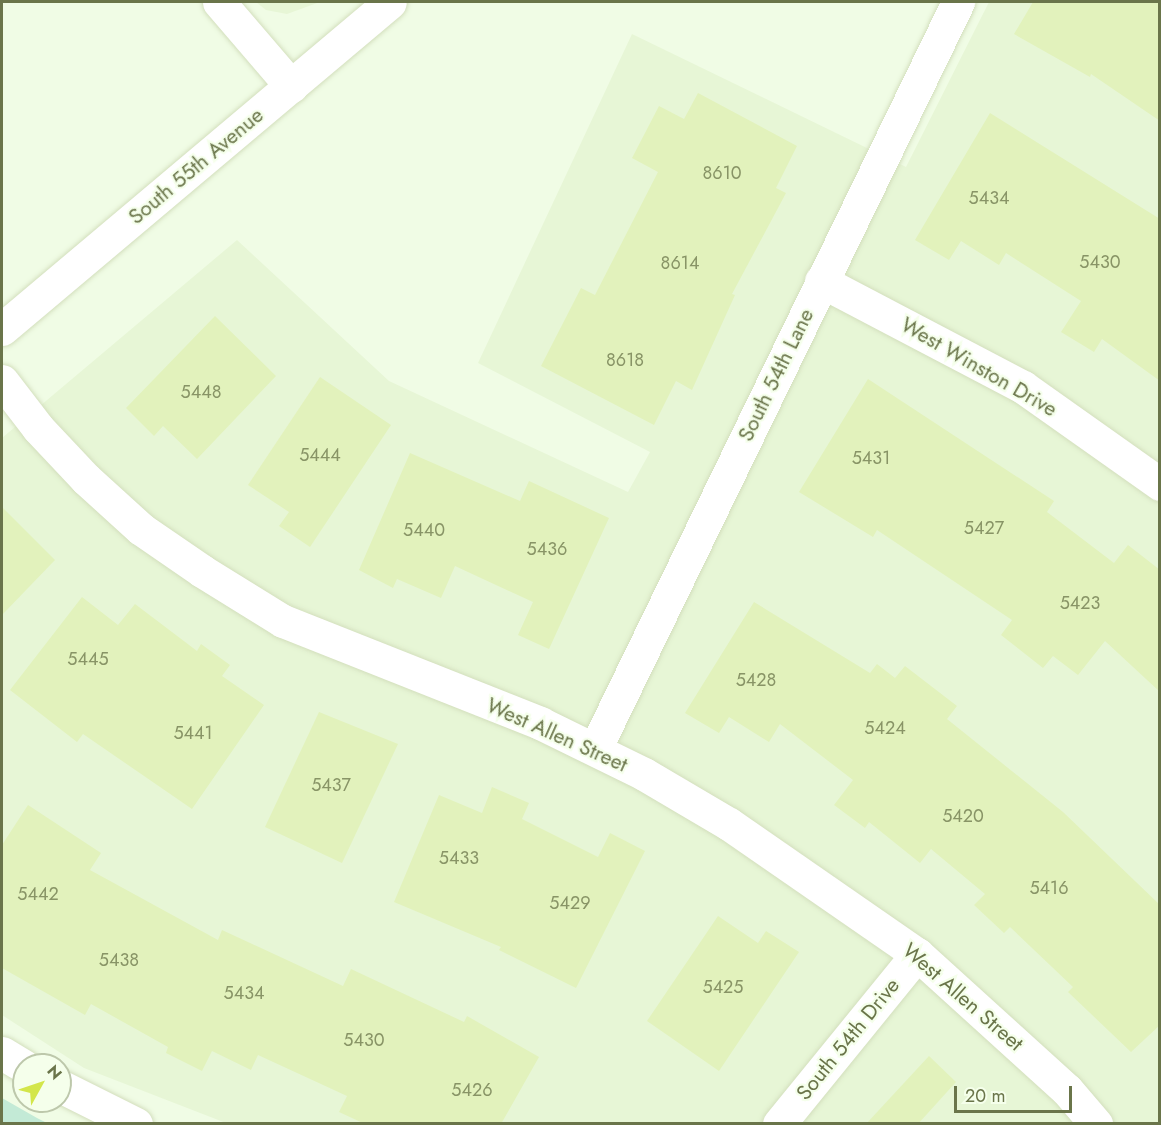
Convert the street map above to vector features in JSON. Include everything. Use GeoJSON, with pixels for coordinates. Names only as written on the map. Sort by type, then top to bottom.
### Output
{"type":"FeatureCollection","features":[{"type":"Feature","properties":{"kind":"street"},"geometry":{"type":"LineString","coordinates":[[219,2],[291,86]]}},
{"type":"Feature","properties":{"kind":"street","name":"South 55th Avenue"},"geometry":{"type":"LineString","coordinates":[[2,329],[390,2]]}},
{"type":"Feature","properties":{"kind":"street","name":"South 54th Lane"},"geometry":{"type":"LineString","coordinates":[[595,749],[958,2]]}},
{"type":"Feature","properties":{"kind":"street","name":"West Winston Drive"},"geometry":{"type":"LineString","coordinates":[[821,281],[1023,387],[1160,484]]}},
{"type":"Feature","properties":{"kind":"street","name":"West Allen Street"},"geometry":{"type":"LineString","coordinates":[[2,381],[86,479],[141,529],[202,571],[283,621],[540,723],[595,749],[729,825],[917,954],[1059,1082],[1096,1124]]}},
{"type":"Feature","properties":{"kind":"street","name":"South 54th Drive"},"geometry":{"type":"LineString","coordinates":[[779,1124],[917,954]]}},
{"type":"Feature","properties":{"kind":"street"},"geometry":{"type":"LineString","coordinates":[[72,1092],[136,1124]]}},
{"type":"Feature","properties":{"kind":"shaded area"},"geometry":{"type":"Polygon","coordinates":[[[256,2],[320,2],[287,14],[266,10],[256,2]]]}},
{"type":"Feature","properties":{"kind":"shaded area"},"geometry":{"type":"Polygon","coordinates":[[[989,2],[1159,2],[1159,1123],[226,1123],[84,1068],[72,1060],[72,1053],[61,1053],[2,1015],[2,438],[237,240],[389,381],[628,492],[650,452],[478,363],[632,34],[906,167],[989,2]]]}},
{"type":"Feature","properties":{"kind":"shaded area"},"geometry":{"type":"Polygon","coordinates":[[[2,1098],[12,1104],[12,1113],[28,1113],[47,1123],[2,1123],[2,1098]]]}},
{"type":"Feature","properties":{"kind":"building"},"geometry":{"type":"Polygon","coordinates":[[[1033,2],[1160,2],[1160,121],[1091,74],[1090,77],[1014,34],[1033,2]]]}},
{"type":"Feature","properties":{"kind":"building"},"geometry":{"type":"Polygon","coordinates":[[[698,93],[797,146],[776,188],[786,193],[732,294],[735,295],[692,390],[676,381],[654,425],[541,366],[581,288],[595,295],[658,172],[632,158],[659,106],[684,119],[698,93]]]}},
{"type":"Feature","properties":{"kind":"building"},"geometry":{"type":"Polygon","coordinates":[[[990,113],[1160,219],[1160,381],[1102,339],[1094,352],[1061,332],[1081,301],[1006,253],[999,265],[961,241],[949,260],[915,240],[990,113]]]}},
{"type":"Feature","properties":{"kind":"building"},"geometry":{"type":"Polygon","coordinates":[[[215,316],[276,376],[197,459],[163,426],[154,436],[126,408],[215,316]]]}},
{"type":"Feature","properties":{"kind":"building"},"geometry":{"type":"Polygon","coordinates":[[[320,377],[391,425],[310,547],[279,526],[289,512],[248,485],[320,377]]]}},
{"type":"Feature","properties":{"kind":"building"},"geometry":{"type":"Polygon","coordinates":[[[868,379],[1054,501],[1047,512],[1114,563],[1128,545],[1160,570],[1160,692],[1105,641],[1078,675],[1053,656],[1043,668],[1001,635],[1012,620],[877,530],[873,537],[799,492],[868,379]]]}},
{"type":"Feature","properties":{"kind":"building"},"geometry":{"type":"Polygon","coordinates":[[[410,453],[520,501],[529,481],[609,518],[549,649],[518,635],[533,602],[455,566],[441,598],[397,579],[393,588],[359,570],[410,453]]]}},
{"type":"Feature","properties":{"kind":"building"},"geometry":{"type":"Polygon","coordinates":[[[2,507],[55,560],[2,615],[2,507]]]}},
{"type":"Feature","properties":{"kind":"building"},"geometry":{"type":"Polygon","coordinates":[[[82,597],[118,625],[135,604],[197,651],[201,644],[230,665],[222,676],[264,705],[192,809],[83,734],[77,742],[10,690],[82,597]]]}},
{"type":"Feature","properties":{"kind":"building"},"geometry":{"type":"Polygon","coordinates":[[[754,602],[870,673],[877,664],[895,678],[905,666],[957,706],[947,719],[1063,812],[1160,905],[1160,1025],[1131,1052],[1068,992],[1073,987],[1010,927],[1004,933],[974,905],[985,894],[931,849],[920,863],[869,822],[865,828],[834,805],[853,780],[780,724],[769,742],[729,717],[719,733],[685,713],[754,602]]]}},
{"type":"Feature","properties":{"kind":"building"},"geometry":{"type":"Polygon","coordinates":[[[319,712],[398,744],[342,863],[265,827],[319,712]]]}},
{"type":"Feature","properties":{"kind":"building"},"geometry":{"type":"Polygon","coordinates":[[[492,787],[529,803],[522,819],[598,857],[610,833],[645,851],[576,988],[499,950],[501,947],[394,902],[439,795],[482,813],[492,787]]]}},
{"type":"Feature","properties":{"kind":"building"},"geometry":{"type":"Polygon","coordinates":[[[28,805],[101,853],[90,870],[218,940],[222,930],[343,986],[351,969],[464,1022],[467,1016],[539,1057],[501,1124],[365,1124],[339,1112],[347,1096],[258,1055],[251,1070],[212,1051],[202,1071],[166,1053],[168,1047],[91,1004],[85,1015],[2,968],[2,845],[28,805]]]}},
{"type":"Feature","properties":{"kind":"building"},"geometry":{"type":"Polygon","coordinates":[[[718,916],[758,943],[766,931],[799,952],[719,1071],[647,1021],[718,916]]]}},
{"type":"Feature","properties":{"kind":"building"},"geometry":{"type":"Polygon","coordinates":[[[929,1056],[956,1082],[918,1124],[866,1124],[929,1056]]]}}]}
